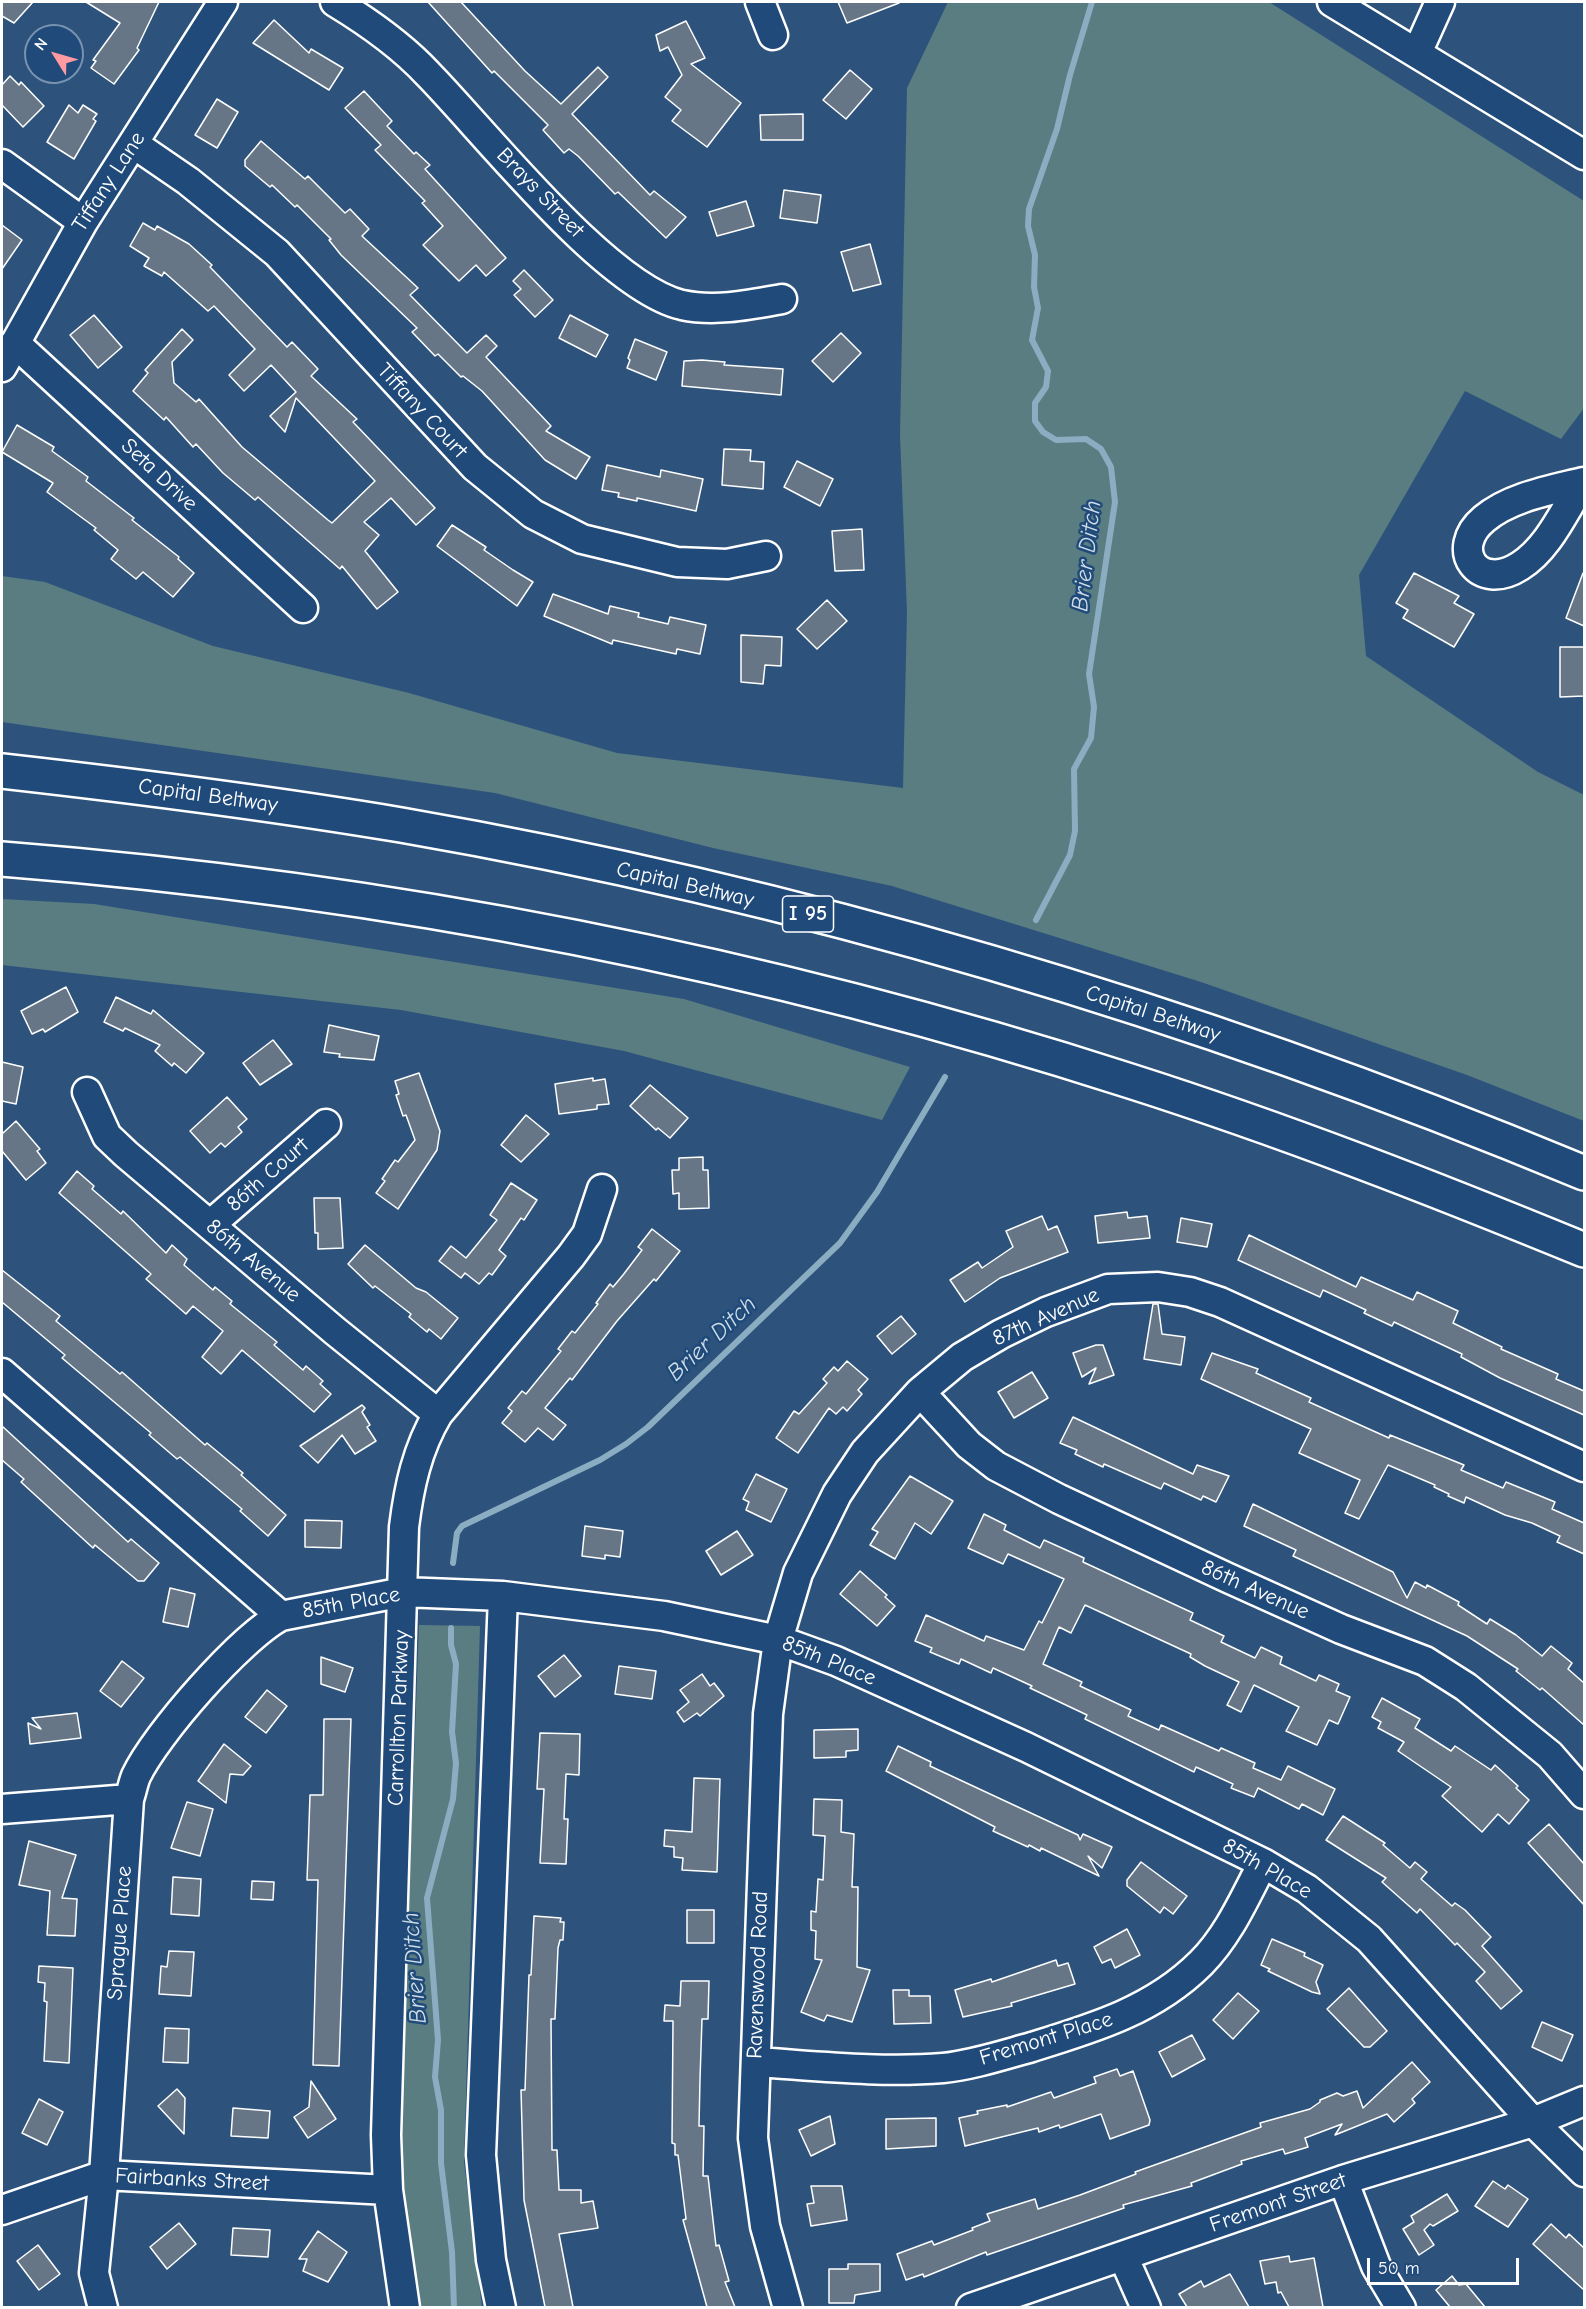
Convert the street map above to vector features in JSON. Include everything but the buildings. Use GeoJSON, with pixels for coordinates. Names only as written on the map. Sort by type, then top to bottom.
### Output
{"type":"FeatureCollection","features":[{"type":"Feature","properties":{"kind":"highway","name":"Capital Beltway"},"geometry":{"type":"LineString","coordinates":[[2,771],[123,784],[404,826],[531,850],[818,916],[992,964],[1310,1065],[1474,1127],[1584,1173]]}},
{"type":"Feature","properties":{"kind":"highway"},"geometry":{"type":"LineString","coordinates":[[2,859],[118,868],[389,903],[666,956],[804,988],[960,1030],[1160,1091],[1299,1138],[1448,1194],[1584,1250]]}},
{"type":"Feature","properties":{"kind":"street","name":"Tiffany Lane"},"geometry":{"type":"LineString","coordinates":[[8,355],[82,222],[223,2]]}},
{"type":"Feature","properties":{"kind":"street","name":"Brays Street"},"geometry":{"type":"LineString","coordinates":[[335,2],[388,37],[427,73],[532,186],[588,242],[637,282],[659,296],[682,305],[729,308],[782,299]]}},
{"type":"Feature","properties":{"kind":"street"},"geometry":{"type":"LineString","coordinates":[[760,2],[773,35]]}},
{"type":"Feature","properties":{"kind":"street"},"geometry":{"type":"LineString","coordinates":[[1332,2],[1584,155]]}},
{"type":"Feature","properties":{"kind":"street"},"geometry":{"type":"LineString","coordinates":[[1417,53],[1440,2]]}},
{"type":"Feature","properties":{"kind":"street","name":"Tiffany Court"},"geometry":{"type":"LineString","coordinates":[[134,144],[188,180],[277,253],[475,467],[533,514],[582,539],[677,562],[727,564],[766,556]]}},
{"type":"Feature","properties":{"kind":"street"},"geometry":{"type":"LineString","coordinates":[[2,164],[82,222]]}},
{"type":"Feature","properties":{"kind":"street","name":"Seta Drive"},"geometry":{"type":"LineString","coordinates":[[8,355],[303,608]]}},
{"type":"Feature","properties":{"kind":"street","name":"86th Avenue"},"geometry":{"type":"LineString","coordinates":[[87,1092],[106,1136],[438,1414]]}},
{"type":"Feature","properties":{"kind":"street","name":"86th Court"},"geometry":{"type":"LineString","coordinates":[[210,1225],[326,1124]]}},
{"type":"Feature","properties":{"kind":"street","name":"Carrollton Parkway"},"geometry":{"type":"LineString","coordinates":[[405,2307],[388,2190],[386,2135],[404,1527],[408,1494],[427,1433],[438,1414],[571,1256],[586,1234],[602,1189]]}},
{"type":"Feature","properties":{"kind":"street","name":"87th Avenue"},"geometry":{"type":"LineString","coordinates":[[778,1640],[798,1573],[837,1494],[878,1435],[920,1392],[962,1357],[1001,1334],[1046,1312],[1108,1289],[1158,1287],[1190,1292],[1220,1302],[1584,1467]]}},
{"type":"Feature","properties":{"kind":"street","name":"85th Place"},"geometry":{"type":"LineString","coordinates":[[2,1373],[281,1616],[403,1592],[502,1596],[664,1616],[778,1640],[836,1661],[1026,1747],[1263,1863],[1306,1889],[1369,1939],[1533,2122],[1584,2172]]}},
{"type":"Feature","properties":{"kind":"street","name":"86th Avenue"},"geometry":{"type":"LineString","coordinates":[[920,1392],[969,1445],[996,1466],[1059,1499],[1228,1578],[1341,1629],[1425,1661],[1466,1687],[1550,1755],[1584,1794]]}},
{"type":"Feature","properties":{"kind":"street"},"geometry":{"type":"LineString","coordinates":[[501,2307],[491,2260],[481,2155],[502,1596]]}},
{"type":"Feature","properties":{"kind":"street","name":"Sprague Place"},"geometry":{"type":"LineString","coordinates":[[103,2307],[94,2273],[104,2175],[129,1799],[136,1777],[147,1758],[177,1717],[257,1630],[281,1616]]}},
{"type":"Feature","properties":{"kind":"street","name":"Ravenswood Road"},"geometry":{"type":"LineString","coordinates":[[778,1640],[768,1714],[753,2138],[765,2226],[788,2307]]}},
{"type":"Feature","properties":{"kind":"street"},"geometry":{"type":"LineString","coordinates":[[2,1809],[129,1799]]}},
{"type":"Feature","properties":{"kind":"street","name":"Fremont Place"},"geometry":{"type":"LineString","coordinates":[[756,2062],[867,2069],[945,2067],[990,2059],[1119,2017],[1172,1990],[1202,1962],[1229,1928],[1263,1863]]}},
{"type":"Feature","properties":{"kind":"street","name":"Fremont Street"},"geometry":{"type":"LineString","coordinates":[[971,2307],[1344,2180],[1533,2122],[1584,2101]]}},
{"type":"Feature","properties":{"kind":"street","name":"Fairbanks Street"},"geometry":{"type":"LineString","coordinates":[[2,2210],[104,2175],[388,2190]]}},
{"type":"Feature","properties":{"kind":"street"},"geometry":{"type":"LineString","coordinates":[[1344,2180],[1376,2266],[1401,2307]]}},
{"type":"Feature","properties":{"kind":"street"},"geometry":{"type":"LineString","coordinates":[[1123,2256],[1146,2307]]}},
{"type":"Feature","properties":{"kind":"green space"},"geometry":{"type":"Polygon","coordinates":[[[948,2],[1269,2],[1584,201],[1584,408],[1561,439],[1465,391],[1359,575],[1366,656],[1538,772],[1584,795],[1584,1121],[1467,1075],[1201,982],[892,886],[713,848],[495,793],[2,722],[2,576],[45,582],[213,646],[409,693],[617,753],[903,788],[907,612],[900,435],[907,88],[948,2]]]}},
{"type":"Feature","properties":{"kind":"green space"},"geometry":{"type":"Polygon","coordinates":[[[2,899],[94,904],[684,999],[910,1067],[882,1120],[624,1051],[401,1010],[2,965],[2,899]]]}},
{"type":"Feature","properties":{"kind":"green space"},"geometry":{"type":"Polygon","coordinates":[[[419,1625],[480,1626],[464,2162],[482,2307],[419,2308],[405,2219],[400,2138],[419,1625]]]}},
{"type":"Feature","properties":{"kind":"waterway","name":"Brier Ditch"},"geometry":{"type":"LineString","coordinates":[[1036,920],[1070,855],[1075,831],[1074,769],[1091,738],[1094,707],[1089,674],[1115,502],[1111,467],[1101,449],[1086,439],[1056,440],[1043,432],[1035,421],[1035,403],[1046,387],[1048,371],[1032,340],[1038,308],[1034,287],[1035,255],[1028,226],[1029,209],[1057,129],[1070,75],[1092,2]]}},
{"type":"Feature","properties":{"kind":"waterway","name":"Brier Ditch"},"geometry":{"type":"LineString","coordinates":[[453,1563],[457,1533],[462,1526],[600,1460],[626,1444],[648,1427],[840,1243],[877,1192],[945,1077]]}},
{"type":"Feature","properties":{"kind":"waterway","name":"Brier Ditch"},"geometry":{"type":"LineString","coordinates":[[451,1628],[451,1645],[456,1664],[452,1732],[456,1763],[453,1799],[427,1898],[438,2040],[435,2077],[441,2110],[441,2163],[452,2252],[454,2308]]}}]}
